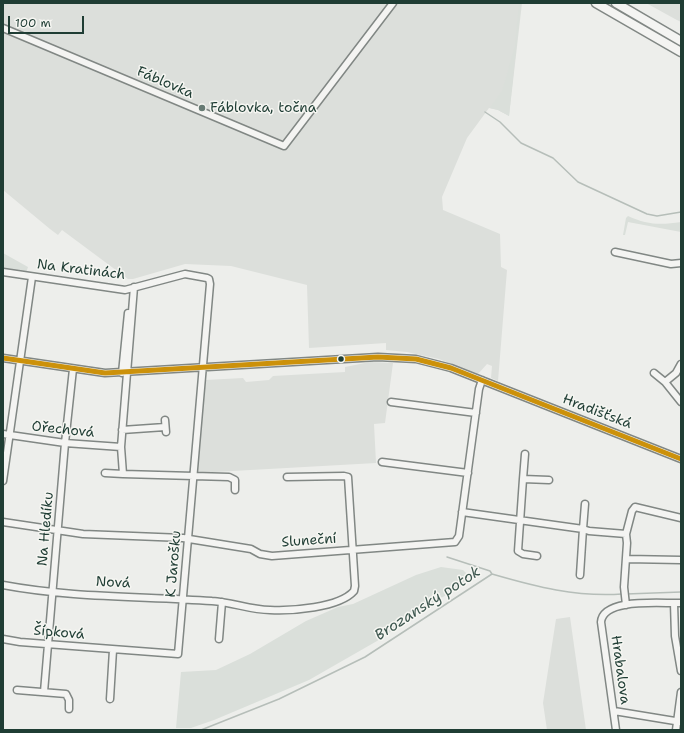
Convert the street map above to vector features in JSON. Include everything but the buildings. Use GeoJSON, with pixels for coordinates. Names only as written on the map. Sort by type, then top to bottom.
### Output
{"type":"FeatureCollection","features":[{"type":"Feature","properties":{"kind":"main road"},"geometry":{"type":"LineString","coordinates":[[596,3],[681,52]]}},
{"type":"Feature","properties":{"kind":"main road"},"geometry":{"type":"LineString","coordinates":[[616,3],[681,41]]}},
{"type":"Feature","properties":{"kind":"street","name":"Fáblovka"},"geometry":{"type":"LineString","coordinates":[[3,28],[284,146],[394,3]]}},
{"type":"Feature","properties":{"kind":"street"},"geometry":{"type":"LineString","coordinates":[[615,252],[671,264],[681,263]]}},
{"type":"Feature","properties":{"kind":"street","name":"Na Kratinách"},"geometry":{"type":"LineString","coordinates":[[3,272],[32,277],[131,288],[185,274],[210,279],[203,368]]}},
{"type":"Feature","properties":{"kind":"street"},"geometry":{"type":"LineString","coordinates":[[3,480],[6,435],[32,277]]}},
{"type":"Feature","properties":{"kind":"street"},"geometry":{"type":"LineString","coordinates":[[123,474],[121,448],[131,288]]}},
{"type":"Feature","properties":{"kind":"street","name":"Hradišťská"},"geometry":{"type":"LineString","coordinates":[[3,358],[96,372],[203,368],[364,358],[396,358],[426,361],[504,388],[681,459]]}},
{"type":"Feature","properties":{"kind":"street"},"geometry":{"type":"LineString","coordinates":[[665,382],[676,373],[681,364]]}},
{"type":"Feature","properties":{"kind":"street","name":"K Jarošku"},"geometry":{"type":"LineString","coordinates":[[178,654],[203,368]]}},
{"type":"Feature","properties":{"kind":"street","name":"Na Hledíku"},"geometry":{"type":"LineString","coordinates":[[44,692],[64,443],[73,369]]}},
{"type":"Feature","properties":{"kind":"street"},"geometry":{"type":"LineString","coordinates":[[654,372],[665,382],[681,402]]}},
{"type":"Feature","properties":{"kind":"street","name":"Sluneční"},"geometry":{"type":"LineString","coordinates":[[3,522],[83,534],[188,539],[251,549],[260,554],[272,556],[455,542],[459,536],[482,380]]}},
{"type":"Feature","properties":{"kind":"street"},"geometry":{"type":"LineString","coordinates":[[391,402],[476,413]]}},
{"type":"Feature","properties":{"kind":"street"},"geometry":{"type":"LineString","coordinates":[[122,430],[165,429],[165,420]]}},
{"type":"Feature","properties":{"kind":"street","name":"Ořechová"},"geometry":{"type":"LineString","coordinates":[[6,435],[64,443],[121,448]]}},
{"type":"Feature","properties":{"kind":"street"},"geometry":{"type":"LineString","coordinates":[[525,454],[519,553],[537,556]]}},
{"type":"Feature","properties":{"kind":"street"},"geometry":{"type":"LineString","coordinates":[[382,462],[468,473]]}},
{"type":"Feature","properties":{"kind":"street"},"geometry":{"type":"LineString","coordinates":[[105,473],[232,477],[235,480],[235,490]]}},
{"type":"Feature","properties":{"kind":"street"},"geometry":{"type":"LineString","coordinates":[[287,477],[348,477],[353,550]]}},
{"type":"Feature","properties":{"kind":"street"},"geometry":{"type":"LineString","coordinates":[[523,479],[549,480]]}},
{"type":"Feature","properties":{"kind":"street"},"geometry":{"type":"LineString","coordinates":[[580,574],[584,504]]}},
{"type":"Feature","properties":{"kind":"street"},"geometry":{"type":"LineString","coordinates":[[681,518],[634,508],[626,534],[627,560],[624,587],[626,605],[681,603]]}},
{"type":"Feature","properties":{"kind":"street"},"geometry":{"type":"LineString","coordinates":[[462,512],[521,519],[589,531],[626,534]]}},
{"type":"Feature","properties":{"kind":"street","name":"Nová"},"geometry":{"type":"LineString","coordinates":[[3,585],[53,592],[222,602],[269,610],[314,608],[350,595],[354,591],[353,550]]}},
{"type":"Feature","properties":{"kind":"street"},"geometry":{"type":"LineString","coordinates":[[627,560],[681,560]]}},
{"type":"Feature","properties":{"kind":"street"},"geometry":{"type":"LineString","coordinates":[[219,639],[222,602]]}},
{"type":"Feature","properties":{"kind":"street"},"geometry":{"type":"LineString","coordinates":[[674,603],[675,636],[681,671]]}},
{"type":"Feature","properties":{"kind":"street","name":"Hrabalova"},"geometry":{"type":"LineString","coordinates":[[616,730],[601,622],[604,614],[613,607],[626,605]]}},
{"type":"Feature","properties":{"kind":"street","name":"Šípková"},"geometry":{"type":"LineString","coordinates":[[3,639],[113,650],[178,654]]}},
{"type":"Feature","properties":{"kind":"street"},"geometry":{"type":"LineString","coordinates":[[110,698],[113,650]]}},
{"type":"Feature","properties":{"kind":"street"},"geometry":{"type":"LineString","coordinates":[[17,690],[66,694],[69,700],[69,709]]}},
{"type":"Feature","properties":{"kind":"street"},"geometry":{"type":"LineString","coordinates":[[676,730],[679,722],[681,692]]}},
{"type":"Feature","properties":{"kind":"street"},"geometry":{"type":"LineString","coordinates":[[614,712],[679,722]]}},
{"type":"Feature","properties":{"kind":"shaded area"},"geometry":{"type":"Polygon","coordinates":[[[3,3],[522,3],[509,116],[498,110],[489,108],[467,138],[442,197],[443,210],[500,234],[501,267],[507,270],[498,381],[491,378],[492,366],[487,364],[478,374],[439,359],[407,352],[386,350],[386,343],[309,348],[307,285],[231,266],[185,264],[133,279],[128,279],[62,230],[58,235],[50,229],[3,190],[3,3]]]}},
{"type":"Feature","properties":{"kind":"shaded area"},"geometry":{"type":"Polygon","coordinates":[[[519,3],[521,3],[509,116],[498,110],[490,108],[502,91],[515,46],[519,3]]]}},
{"type":"Feature","properties":{"kind":"shaded area"},"geometry":{"type":"Polygon","coordinates":[[[646,3],[681,3],[681,22],[675,19],[646,3]]]}},
{"type":"Feature","properties":{"kind":"shaded area"},"geometry":{"type":"Polygon","coordinates":[[[628,216],[654,224],[681,222],[681,232],[628,222],[625,235],[623,235],[626,218],[628,216]]]}},
{"type":"Feature","properties":{"kind":"shaded area"},"geometry":{"type":"Polygon","coordinates":[[[3,253],[28,267],[26,273],[3,270],[3,253]]]}},
{"type":"Feature","properties":{"kind":"shaded area"},"geometry":{"type":"Polygon","coordinates":[[[370,362],[393,363],[385,423],[374,424],[376,463],[197,473],[205,380],[243,378],[246,382],[269,380],[273,376],[345,372],[345,367],[370,362]]]}},
{"type":"Feature","properties":{"kind":"shaded area"},"geometry":{"type":"Polygon","coordinates":[[[441,567],[463,570],[467,574],[467,581],[460,588],[439,599],[377,641],[309,680],[214,720],[191,728],[176,728],[181,672],[216,670],[250,654],[306,621],[338,607],[353,604],[416,575],[441,567]]]}},
{"type":"Feature","properties":{"kind":"shaded area"},"geometry":{"type":"Polygon","coordinates":[[[570,617],[586,730],[547,730],[543,703],[556,619],[570,617]]]}},
{"type":"Feature","properties":{"kind":"waterway"},"geometry":{"type":"LineString","coordinates":[[485,112],[500,122],[521,143],[553,158],[578,182],[647,214],[657,216],[681,212]]}},
{"type":"Feature","properties":{"kind":"waterway"},"geometry":{"type":"LineString","coordinates":[[447,557],[490,571],[492,574]]}},
{"type":"Feature","properties":{"kind":"waterway","name":"Brozanský potok"},"geometry":{"type":"LineString","coordinates":[[201,730],[279,699],[365,657],[492,574],[556,590],[588,594],[622,594]]}},
{"type":"Feature","properties":{"kind":"waterway","name":"Brozanský potok"},"geometry":{"type":"LineString","coordinates":[[626,594],[681,592]]}},
{"type":"Feature","properties":{"kind":"transit line"},"geometry":{"type":"LineString","coordinates":[[3,358],[105,373],[378,357],[416,359],[451,368],[681,459]]}},
{"type":"Feature","properties":{"kind":"place","name":"Fáblovka, točna"},"geometry":{"type":"Point","coordinates":[202,108]}}]}
